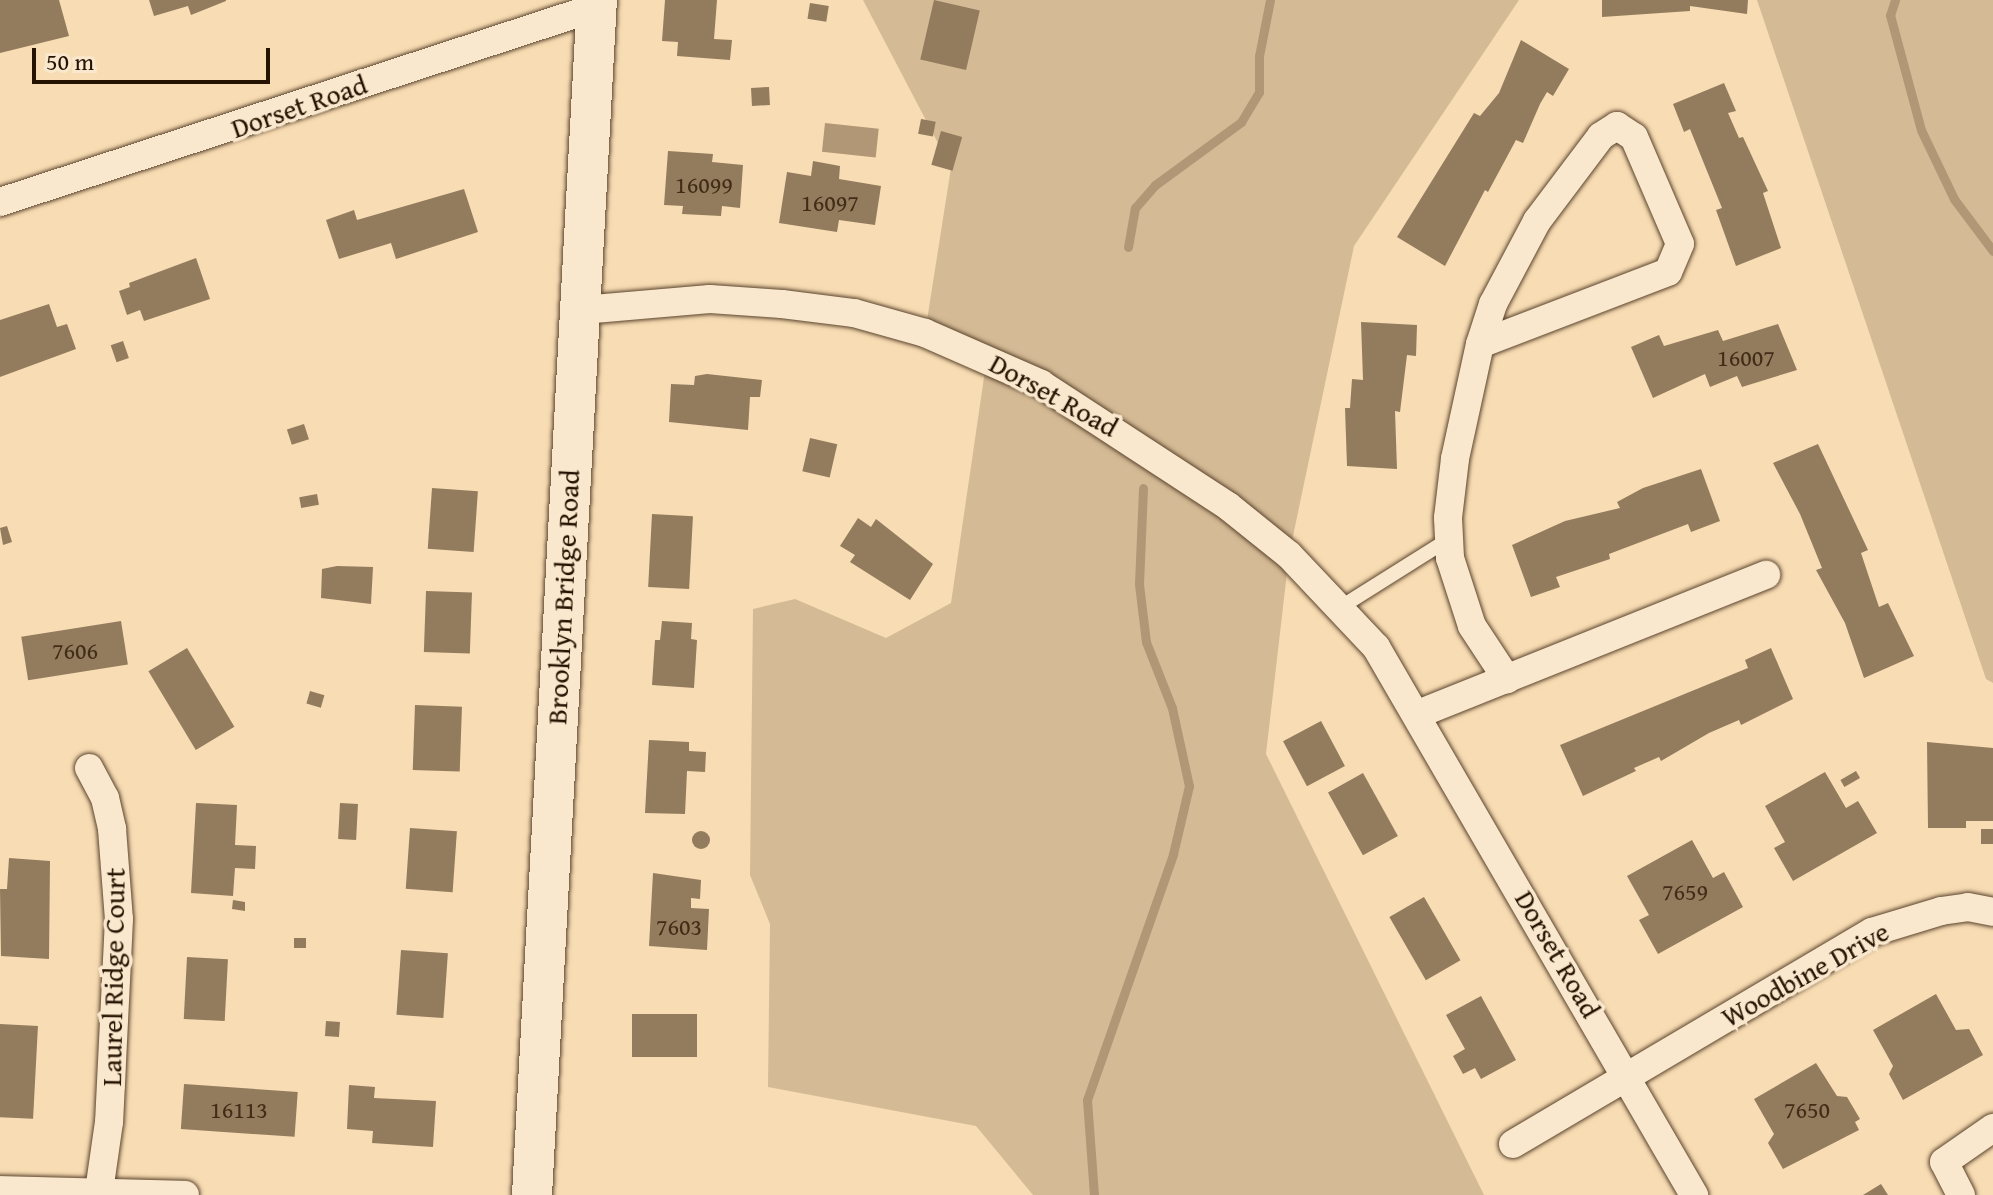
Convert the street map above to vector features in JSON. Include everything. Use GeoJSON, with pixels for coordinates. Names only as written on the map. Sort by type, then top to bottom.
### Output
{"type":"FeatureCollection","features":[{"type":"Feature","properties":{"kind":"street","name":"Dorset Road"},"geometry":{"type":"LineString","coordinates":[[0,202],[597,4]]}},
{"type":"Feature","properties":{"kind":"street","name":"Brooklyn Bridge Road"},"geometry":{"type":"LineString","coordinates":[[532,1195],[597,4]]}},
{"type":"Feature","properties":{"kind":"street"},"geometry":{"type":"LineString","coordinates":[[1480,344],[1668,272],[1680,244],[1634,137],[1617,126],[1601,136],[1537,221],[1493,304],[1480,344],[1455,459],[1449,539],[1456,588],[1467,613],[1507,679]]}},
{"type":"Feature","properties":{"kind":"street","name":"Dorset Road"},"geometry":{"type":"LineString","coordinates":[[582,310],[710,299],[782,304],[854,313],[987,357],[1169,463],[1289,555],[1376,647],[1627,1073],[1694,1195]]}},
{"type":"Feature","properties":{"kind":"street"},"geometry":{"type":"LineString","coordinates":[[1418,714],[1766,575]]}},
{"type":"Feature","properties":{"kind":"street","name":"Laurel Ridge Court"},"geometry":{"type":"LineString","coordinates":[[89,768],[105,798],[112,829],[119,919],[109,1122],[99,1191]]}},
{"type":"Feature","properties":{"kind":"street","name":"Woodbine Drive"},"geometry":{"type":"LineString","coordinates":[[1513,1144],[1627,1073],[1872,932],[1941,911],[1968,907],[1993,912]]}},
{"type":"Feature","properties":{"kind":"street"},"geometry":{"type":"LineString","coordinates":[[1961,1195],[1944,1162],[1993,1128]]}},
{"type":"Feature","properties":{"kind":"street"},"geometry":{"type":"LineString","coordinates":[[0,1190],[185,1195]]}},
{"type":"Feature","properties":{"kind":"lane"},"geometry":{"type":"LineString","coordinates":[[1341,607],[1449,539]]}},
{"type":"Feature","properties":{"kind":"shaded area"},"geometry":{"type":"Polygon","coordinates":[[[863,0],[1519,0],[1354,246],[1289,555],[1266,754],[1484,1195],[1033,1195],[976,1126],[768,1087],[770,924],[750,875],[753,609],[795,599],[886,638],[951,603],[987,357],[925,333],[951,168],[863,0]]]}},
{"type":"Feature","properties":{"kind":"shaded area"},"geometry":{"type":"Polygon","coordinates":[[[1757,0],[1993,0],[1993,683],[1986,679],[1757,0]]]}},
{"type":"Feature","properties":{"kind":"shaded area"},"geometry":{"type":"Polygon","coordinates":[[[825,123],[879,129],[876,157],[822,152],[825,123]]]}},
{"type":"Feature","properties":{"kind":"building"},"geometry":{"type":"Polygon","coordinates":[[[0,0],[59,0],[69,36],[0,53],[0,0]]]}},
{"type":"Feature","properties":{"kind":"building"},"geometry":{"type":"Polygon","coordinates":[[[149,0],[226,1],[191,15],[188,6],[154,16],[149,0]]]}},
{"type":"Feature","properties":{"kind":"building"},"geometry":{"type":"Polygon","coordinates":[[[665,0],[717,0],[714,39],[732,40],[730,60],[677,56],[678,42],[662,41],[665,0]]]}},
{"type":"Feature","properties":{"kind":"building"},"geometry":{"type":"Polygon","coordinates":[[[934,0],[980,11],[966,70],[920,59],[934,0]]]}},
{"type":"Feature","properties":{"kind":"building"},"geometry":{"type":"Polygon","coordinates":[[[1602,0],[1748,0],[1747,14],[1690,6],[1690,11],[1602,17],[1602,0]]]}},
{"type":"Feature","properties":{"kind":"building"},"geometry":{"type":"Polygon","coordinates":[[[810,3],[829,6],[826,22],[807,19],[810,3]]]}},
{"type":"Feature","properties":{"kind":"building"},"geometry":{"type":"Polygon","coordinates":[[[1521,40],[1569,69],[1553,96],[1547,92],[1523,143],[1516,140],[1488,192],[1485,190],[1445,266],[1397,237],[1474,113],[1480,116],[1499,93],[1521,40]]]}},
{"type":"Feature","properties":{"kind":"building"},"geometry":{"type":"Polygon","coordinates":[[[1724,83],[1736,111],[1728,113],[1768,191],[1763,193],[1781,248],[1736,266],[1716,210],[1722,208],[1690,129],[1684,132],[1673,104],[1724,83]]]}},
{"type":"Feature","properties":{"kind":"building"},"geometry":{"type":"Polygon","coordinates":[[[769,87],[770,105],[752,106],[751,88],[769,87]]]}},
{"type":"Feature","properties":{"kind":"building"},"geometry":{"type":"Polygon","coordinates":[[[921,119],[936,122],[933,137],[918,134],[921,119]]]}},
{"type":"Feature","properties":{"kind":"building"},"geometry":{"type":"Polygon","coordinates":[[[941,131],[962,137],[953,171],[931,165],[941,131]]]}},
{"type":"Feature","properties":{"kind":"building"},"geometry":{"type":"Polygon","coordinates":[[[668,151],[713,154],[712,162],[743,165],[740,208],[722,206],[721,216],[682,214],[683,206],[664,205],[668,151]]]}},
{"type":"Feature","properties":{"kind":"building"},"geometry":{"type":"Polygon","coordinates":[[[813,161],[840,166],[839,179],[881,186],[875,225],[839,220],[837,232],[779,223],[787,172],[811,176],[813,161]]]}},
{"type":"Feature","properties":{"kind":"building"},"geometry":{"type":"Polygon","coordinates":[[[464,189],[478,232],[396,259],[391,243],[339,259],[326,220],[354,210],[357,220],[464,189]]]}},
{"type":"Feature","properties":{"kind":"building"},"geometry":{"type":"Polygon","coordinates":[[[196,258],[210,299],[144,321],[140,310],[127,315],[119,291],[130,287],[129,283],[196,258]]]}},
{"type":"Feature","properties":{"kind":"building"},"geometry":{"type":"Polygon","coordinates":[[[49,304],[57,327],[67,324],[76,349],[0,377],[0,320],[49,304]]]}},
{"type":"Feature","properties":{"kind":"building"},"geometry":{"type":"Polygon","coordinates":[[[1361,322],[1417,325],[1416,356],[1407,355],[1400,412],[1395,411],[1397,469],[1347,466],[1345,408],[1350,408],[1352,379],[1363,380],[1361,322]]]}},
{"type":"Feature","properties":{"kind":"building"},"geometry":{"type":"Polygon","coordinates":[[[1778,324],[1797,370],[1742,387],[1737,376],[1710,387],[1705,374],[1653,398],[1631,347],[1659,335],[1664,346],[1718,330],[1723,341],[1778,324]]]}},
{"type":"Feature","properties":{"kind":"building"},"geometry":{"type":"Polygon","coordinates":[[[123,341],[129,358],[117,362],[111,345],[123,341]]]}},
{"type":"Feature","properties":{"kind":"building"},"geometry":{"type":"Polygon","coordinates":[[[707,374],[762,380],[760,397],[750,397],[748,430],[669,422],[671,384],[694,385],[695,376],[707,374]]]}},
{"type":"Feature","properties":{"kind":"building"},"geometry":{"type":"Polygon","coordinates":[[[304,424],[309,439],[292,445],[287,430],[304,424]]]}},
{"type":"Feature","properties":{"kind":"building"},"geometry":{"type":"Polygon","coordinates":[[[810,438],[837,444],[830,477],[802,471],[810,438]]]}},
{"type":"Feature","properties":{"kind":"building"},"geometry":{"type":"Polygon","coordinates":[[[1818,444],[1868,550],[1861,553],[1879,607],[1888,603],[1914,656],[1864,678],[1845,623],[1816,570],[1822,568],[1800,514],[1773,463],[1818,444]]]}},
{"type":"Feature","properties":{"kind":"building"},"geometry":{"type":"Polygon","coordinates":[[[1701,469],[1720,521],[1691,532],[1688,524],[1609,554],[1610,559],[1556,577],[1560,587],[1531,597],[1512,545],[1565,521],[1620,508],[1617,502],[1643,488],[1701,469]]]}},
{"type":"Feature","properties":{"kind":"building"},"geometry":{"type":"Polygon","coordinates":[[[432,488],[478,491],[474,552],[428,549],[432,488]]]}},
{"type":"Feature","properties":{"kind":"building"},"geometry":{"type":"Polygon","coordinates":[[[317,494],[319,505],[301,508],[299,497],[317,494]]]}},
{"type":"Feature","properties":{"kind":"building"},"geometry":{"type":"Polygon","coordinates":[[[652,514],[693,516],[689,589],[648,587],[652,514]]]}},
{"type":"Feature","properties":{"kind":"building"},"geometry":{"type":"Polygon","coordinates":[[[858,518],[871,527],[876,519],[933,564],[910,600],[850,562],[855,555],[840,546],[858,518]]]}},
{"type":"Feature","properties":{"kind":"building"},"geometry":{"type":"Polygon","coordinates":[[[7,526],[12,542],[3,545],[0,528],[7,526]]]}},
{"type":"Feature","properties":{"kind":"building"},"geometry":{"type":"Polygon","coordinates":[[[337,566],[373,567],[371,604],[321,598],[322,569],[337,566]]]}},
{"type":"Feature","properties":{"kind":"building"},"geometry":{"type":"Polygon","coordinates":[[[426,591],[472,593],[470,654],[424,652],[426,591]]]}},
{"type":"Feature","properties":{"kind":"building"},"geometry":{"type":"Polygon","coordinates":[[[121,621],[128,664],[28,680],[21,637],[121,621]]]}},
{"type":"Feature","properties":{"kind":"building"},"geometry":{"type":"Polygon","coordinates":[[[662,621],[692,623],[691,639],[697,640],[694,688],[652,685],[655,640],[660,640],[662,621]]]}},
{"type":"Feature","properties":{"kind":"building"},"geometry":{"type":"Polygon","coordinates":[[[187,648],[234,727],[196,750],[148,671],[187,648]]]}},
{"type":"Feature","properties":{"kind":"building"},"geometry":{"type":"Polygon","coordinates":[[[1771,648],[1793,699],[1741,725],[1739,720],[1709,733],[1661,761],[1659,757],[1634,768],[1636,771],[1583,796],[1560,745],[1748,668],[1745,660],[1771,648]]]}},
{"type":"Feature","properties":{"kind":"building"},"geometry":{"type":"Polygon","coordinates":[[[310,691],[324,695],[321,708],[306,703],[310,691]]]}},
{"type":"Feature","properties":{"kind":"building"},"geometry":{"type":"Polygon","coordinates":[[[415,705],[462,707],[460,772],[413,770],[415,705]]]}},
{"type":"Feature","properties":{"kind":"building"},"geometry":{"type":"Polygon","coordinates":[[[1321,721],[1345,766],[1307,786],[1283,741],[1321,721]]]}},
{"type":"Feature","properties":{"kind":"building"},"geometry":{"type":"Polygon","coordinates":[[[649,740],[689,742],[689,751],[706,752],[705,772],[687,771],[685,814],[645,813],[649,740]]]}},
{"type":"Feature","properties":{"kind":"building"},"geometry":{"type":"Polygon","coordinates":[[[1927,742],[1993,748],[1993,821],[1966,821],[1966,828],[1928,828],[1927,742]]]}},
{"type":"Feature","properties":{"kind":"building"},"geometry":{"type":"Polygon","coordinates":[[[1856,771],[1860,778],[1844,787],[1840,780],[1856,771]]]}},
{"type":"Feature","properties":{"kind":"building"},"geometry":{"type":"Polygon","coordinates":[[[1825,772],[1846,808],[1858,801],[1877,833],[1793,881],[1774,848],[1785,842],[1765,806],[1825,772]]]}},
{"type":"Feature","properties":{"kind":"building"},"geometry":{"type":"Polygon","coordinates":[[[1363,773],[1398,836],[1363,855],[1328,792],[1363,773]]]}},
{"type":"Feature","properties":{"kind":"building"},"geometry":{"type":"Polygon","coordinates":[[[196,803],[237,805],[235,845],[256,846],[255,869],[235,868],[233,896],[191,893],[196,803]]]}},
{"type":"Feature","properties":{"kind":"building"},"geometry":{"type":"Polygon","coordinates":[[[340,803],[358,804],[356,840],[338,839],[340,803]]]}},
{"type":"Feature","properties":{"kind":"building"},"geometry":{"type":"Polygon","coordinates":[[[410,828],[457,831],[453,892],[406,889],[410,828]]]}},
{"type":"Feature","properties":{"kind":"building"},"geometry":{"type":"Polygon","coordinates":[[[1981,829],[1993,829],[1993,844],[1981,844],[1981,829]]]}},
{"type":"Feature","properties":{"kind":"building"},"geometry":{"type":"Polygon","coordinates":[[[701,831],[710,840],[701,849],[692,840],[701,831]]]}},
{"type":"Feature","properties":{"kind":"building"},"geometry":{"type":"Polygon","coordinates":[[[1692,840],[1713,878],[1724,872],[1743,907],[1658,954],[1639,920],[1649,915],[1627,876],[1692,840]]]}},
{"type":"Feature","properties":{"kind":"building"},"geometry":{"type":"Polygon","coordinates":[[[9,858],[50,861],[49,959],[1,956],[0,889],[7,889],[9,858]]]}},
{"type":"Feature","properties":{"kind":"building"},"geometry":{"type":"Polygon","coordinates":[[[653,873],[701,880],[700,899],[691,898],[691,908],[709,909],[707,950],[649,946],[653,873]]]}},
{"type":"Feature","properties":{"kind":"building"},"geometry":{"type":"Polygon","coordinates":[[[1424,897],[1460,960],[1426,980],[1389,917],[1424,897]]]}},
{"type":"Feature","properties":{"kind":"building"},"geometry":{"type":"Polygon","coordinates":[[[233,900],[245,902],[245,911],[232,909],[233,900]]]}},
{"type":"Feature","properties":{"kind":"building"},"geometry":{"type":"Polygon","coordinates":[[[294,938],[306,938],[306,948],[294,948],[294,938]]]}},
{"type":"Feature","properties":{"kind":"building"},"geometry":{"type":"Polygon","coordinates":[[[401,950],[448,953],[443,1018],[396,1015],[401,950]]]}},
{"type":"Feature","properties":{"kind":"building"},"geometry":{"type":"Polygon","coordinates":[[[187,957],[228,959],[225,1021],[184,1019],[187,957]]]}},
{"type":"Feature","properties":{"kind":"building"},"geometry":{"type":"Polygon","coordinates":[[[1936,994],[1956,1030],[1969,1029],[1983,1055],[1903,1100],[1889,1074],[1893,1066],[1873,1030],[1936,994]]]}},
{"type":"Feature","properties":{"kind":"building"},"geometry":{"type":"Polygon","coordinates":[[[1481,996],[1516,1060],[1481,1079],[1475,1068],[1463,1074],[1453,1056],[1465,1049],[1446,1015],[1481,996]]]}},
{"type":"Feature","properties":{"kind":"building"},"geometry":{"type":"Polygon","coordinates":[[[632,1014],[697,1014],[697,1057],[632,1057],[632,1014]]]}},
{"type":"Feature","properties":{"kind":"building"},"geometry":{"type":"Polygon","coordinates":[[[326,1021],[340,1022],[339,1037],[325,1036],[326,1021]]]}},
{"type":"Feature","properties":{"kind":"building"},"geometry":{"type":"Polygon","coordinates":[[[0,1024],[38,1026],[33,1119],[0,1117],[0,1024]]]}},
{"type":"Feature","properties":{"kind":"building"},"geometry":{"type":"Polygon","coordinates":[[[1816,1063],[1837,1096],[1847,1097],[1860,1119],[1855,1122],[1859,1130],[1783,1169],[1768,1143],[1774,1134],[1754,1099],[1816,1063]]]}},
{"type":"Feature","properties":{"kind":"building"},"geometry":{"type":"Polygon","coordinates":[[[184,1084],[298,1092],[295,1137],[181,1129],[184,1084]]]}},
{"type":"Feature","properties":{"kind":"building"},"geometry":{"type":"Polygon","coordinates":[[[349,1085],[375,1087],[374,1098],[436,1101],[433,1147],[372,1143],[373,1131],[347,1129],[349,1085]]]}},
{"type":"Feature","properties":{"kind":"building"},"geometry":{"type":"Polygon","coordinates":[[[1881,1184],[1888,1195],[1863,1195],[1881,1184]]]}},
{"type":"Feature","properties":{"kind":"waterway"},"geometry":{"type":"LineString","coordinates":[[1128,247],[1135,208],[1155,185],[1241,122],[1259,92],[1259,56],[1270,0]]}},
{"type":"Feature","properties":{"kind":"waterway"},"geometry":{"type":"LineString","coordinates":[[1895,0],[1890,15],[1921,130],[1954,199],[1993,251]]}},
{"type":"Feature","properties":{"kind":"waterway"},"geometry":{"type":"LineString","coordinates":[[1094,1195],[1087,1100],[1173,854],[1189,786],[1172,708],[1146,642],[1139,584],[1143,488]]}}]}
